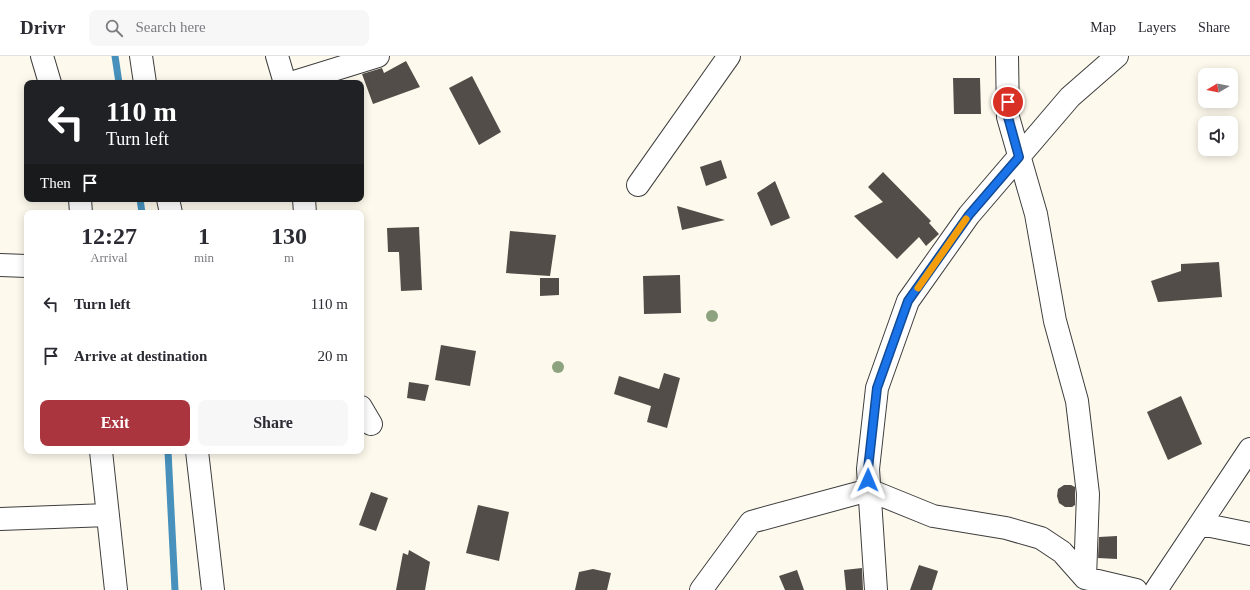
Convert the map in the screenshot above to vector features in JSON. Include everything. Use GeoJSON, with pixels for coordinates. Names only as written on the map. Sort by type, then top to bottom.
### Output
{"type":"FeatureCollection","features":[{"type":"Feature","properties":{"kind":"street"},"geometry":{"type":"LineString","coordinates":[[42,56],[49,80]]}},
{"type":"Feature","properties":{"kind":"street"},"geometry":{"type":"LineString","coordinates":[[141,56],[145,80]]}},
{"type":"Feature","properties":{"kind":"street"},"geometry":{"type":"LineString","coordinates":[[277,56],[284,80]]}},
{"type":"Feature","properties":{"kind":"street"},"geometry":{"type":"LineString","coordinates":[[302,80],[378,56]]}},
{"type":"Feature","properties":{"kind":"street"},"geometry":{"type":"LineString","coordinates":[[638,185],[729,56]]}},
{"type":"Feature","properties":{"kind":"street"},"geometry":{"type":"LineString","coordinates":[[1007,56],[1008,117],[1036,214],[1055,321],[1077,401],[1088,494],[1085,578]]}},
{"type":"Feature","properties":{"kind":"street"},"geometry":{"type":"LineString","coordinates":[[876,590],[868,469],[877,388],[908,301],[969,215],[1070,97],[1117,56]]}},
{"type":"Feature","properties":{"kind":"street"},"geometry":{"type":"LineString","coordinates":[[0,265],[24,266]]}},
{"type":"Feature","properties":{"kind":"street"},"geometry":{"type":"LineString","coordinates":[[1156,590],[1250,449]]}},
{"type":"Feature","properties":{"kind":"street"},"geometry":{"type":"LineString","coordinates":[[101,454],[116,590]]}},
{"type":"Feature","properties":{"kind":"street"},"geometry":{"type":"LineString","coordinates":[[198,454],[213,590]]}},
{"type":"Feature","properties":{"kind":"street"},"geometry":{"type":"LineString","coordinates":[[701,590],[751,522],[869,490],[933,516],[1006,528],[1041,538],[1062,552],[1085,578],[1136,590]]}},
{"type":"Feature","properties":{"kind":"street"},"geometry":{"type":"LineString","coordinates":[[0,519],[108,515]]}},
{"type":"Feature","properties":{"kind":"street"},"geometry":{"type":"LineString","coordinates":[[1201,524],[1250,534]]}},
{"type":"Feature","properties":{"kind":"building"},"geometry":{"type":"Polygon","coordinates":[[[406,61],[420,87],[373,104],[362,74],[382,68],[384,73],[406,61]]]}},
{"type":"Feature","properties":{"kind":"building"},"geometry":{"type":"Polygon","coordinates":[[[472,76],[501,132],[479,145],[449,88],[472,76]]]}},
{"type":"Feature","properties":{"kind":"building"},"geometry":{"type":"Polygon","coordinates":[[[953,78],[980,78],[981,114],[954,114],[953,78]]]}},
{"type":"Feature","properties":{"kind":"building"},"geometry":{"type":"Polygon","coordinates":[[[721,160],[727,178],[706,186],[700,167],[721,160]]]}},
{"type":"Feature","properties":{"kind":"building"},"geometry":{"type":"Polygon","coordinates":[[[883,172],[931,221],[929,223],[939,234],[926,246],[919,237],[897,259],[854,216],[883,202],[868,187],[883,172]]]}},
{"type":"Feature","properties":{"kind":"building"},"geometry":{"type":"Polygon","coordinates":[[[775,181],[790,218],[771,226],[757,193],[775,181]]]}},
{"type":"Feature","properties":{"kind":"building"},"geometry":{"type":"Polygon","coordinates":[[[677,206],[725,220],[682,230],[677,206]]]}},
{"type":"Feature","properties":{"kind":"building"},"geometry":{"type":"Polygon","coordinates":[[[419,227],[422,290],[401,291],[399,252],[388,252],[387,228],[419,227]]]}},
{"type":"Feature","properties":{"kind":"building"},"geometry":{"type":"Polygon","coordinates":[[[510,231],[556,235],[550,276],[506,273],[510,231]]]}},
{"type":"Feature","properties":{"kind":"building"},"geometry":{"type":"Polygon","coordinates":[[[1219,262],[1222,297],[1158,302],[1151,281],[1181,271],[1181,264],[1219,262]]]}},
{"type":"Feature","properties":{"kind":"building"},"geometry":{"type":"Polygon","coordinates":[[[680,275],[681,313],[644,314],[643,276],[680,275]]]}},
{"type":"Feature","properties":{"kind":"building"},"geometry":{"type":"Polygon","coordinates":[[[540,278],[559,278],[559,295],[540,296],[540,278]]]}},
{"type":"Feature","properties":{"kind":"building"},"geometry":{"type":"Polygon","coordinates":[[[441,345],[476,351],[470,386],[435,380],[441,345]]]}},
{"type":"Feature","properties":{"kind":"building"},"geometry":{"type":"Polygon","coordinates":[[[664,373],[680,378],[667,428],[647,422],[651,406],[614,394],[619,376],[659,389],[664,373]]]}},
{"type":"Feature","properties":{"kind":"building"},"geometry":{"type":"Polygon","coordinates":[[[409,382],[429,385],[425,401],[407,398],[409,382]]]}},
{"type":"Feature","properties":{"kind":"building"},"geometry":{"type":"Polygon","coordinates":[[[1181,396],[1202,444],[1168,460],[1147,412],[1181,396]]]}},
{"type":"Feature","properties":{"kind":"building"},"geometry":{"type":"Polygon","coordinates":[[[1064,485],[1071,485],[1075,487],[1075,505],[1072,507],[1065,507],[1059,503],[1057,496],[1058,489],[1064,485]]]}},
{"type":"Feature","properties":{"kind":"building"},"geometry":{"type":"Polygon","coordinates":[[[371,492],[388,498],[376,531],[359,525],[371,492]]]}},
{"type":"Feature","properties":{"kind":"building"},"geometry":{"type":"Polygon","coordinates":[[[478,505],[509,512],[499,561],[466,553],[478,505]]]}},
{"type":"Feature","properties":{"kind":"building"},"geometry":{"type":"Polygon","coordinates":[[[1117,536],[1117,559],[1098,558],[1099,537],[1117,536]]]}},
{"type":"Feature","properties":{"kind":"building"},"geometry":{"type":"Polygon","coordinates":[[[409,550],[430,562],[425,590],[396,590],[403,553],[408,555],[409,550]]]}},
{"type":"Feature","properties":{"kind":"building"},"geometry":{"type":"Polygon","coordinates":[[[919,565],[938,571],[932,590],[910,590],[919,565]]]}},
{"type":"Feature","properties":{"kind":"building"},"geometry":{"type":"Polygon","coordinates":[[[862,568],[863,590],[846,590],[844,570],[862,568]]]}},
{"type":"Feature","properties":{"kind":"building"},"geometry":{"type":"Polygon","coordinates":[[[593,569],[611,573],[607,590],[575,590],[579,572],[593,569]]]}},
{"type":"Feature","properties":{"kind":"building"},"geometry":{"type":"Polygon","coordinates":[[[797,570],[804,590],[785,590],[779,576],[797,570]]]}},
{"type":"Feature","properties":{"kind":"waterway"},"geometry":{"type":"LineString","coordinates":[[115,56],[119,80]]}},
{"type":"Feature","properties":{"kind":"waterway"},"geometry":{"type":"LineString","coordinates":[[140,202],[142,210]]}},
{"type":"Feature","properties":{"kind":"waterway"},"geometry":{"type":"LineString","coordinates":[[168,454],[175,590]]}},
{"type":"Feature","properties":{"kind":"slow traffic"},"geometry":{"type":"LineString","coordinates":[[918,288],[966,219]]}},
{"type":"Feature","properties":{"kind":"route"},"geometry":{"type":"LineString","coordinates":[[868,480],[877,388],[908,301],[969,215],[1019,157],[1008,117],[1008,102]]}}]}
